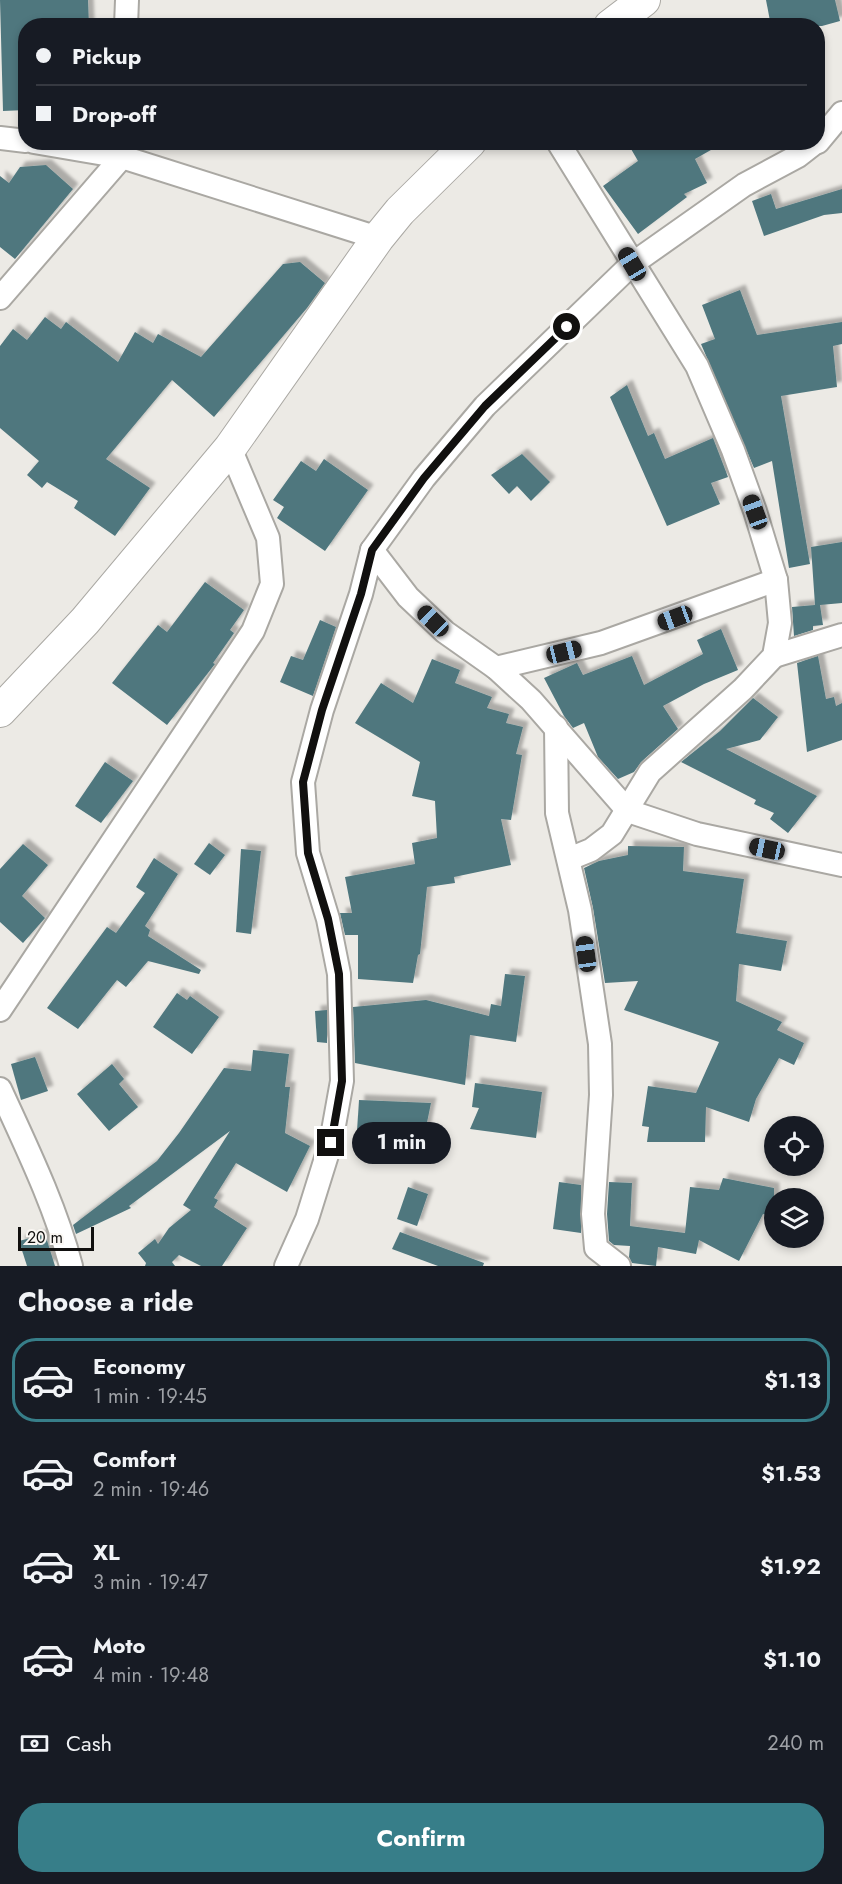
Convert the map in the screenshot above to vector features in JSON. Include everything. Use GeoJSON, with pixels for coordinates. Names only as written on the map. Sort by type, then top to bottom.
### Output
{"type":"FeatureCollection","features":[{"type":"Feature","properties":{"kind":"street"},"geometry":{"type":"LineString","coordinates":[[126,18],[127,0]]}},
{"type":"Feature","properties":{"kind":"street"},"geometry":{"type":"LineString","coordinates":[[620,18],[644,0]]}},
{"type":"Feature","properties":{"kind":"street"},"geometry":{"type":"LineString","coordinates":[[825,133],[842,113]]}},
{"type":"Feature","properties":{"kind":"street"},"geometry":{"type":"LineString","coordinates":[[0,138],[18,140]]}},
{"type":"Feature","properties":{"kind":"street"},"geometry":{"type":"LineString","coordinates":[[0,298],[123,150],[378,238]]}},
{"type":"Feature","properties":{"kind":"street"},"geometry":{"type":"LineString","coordinates":[[0,711],[85,621],[230,448],[378,238],[399,211],[462,150]]}},
{"type":"Feature","properties":{"kind":"street"},"geometry":{"type":"LineString","coordinates":[[563,150],[697,366],[733,450],[776,580],[780,623],[774,656]]}},
{"type":"Feature","properties":{"kind":"street"},"geometry":{"type":"LineString","coordinates":[[286,1266],[307,1219],[331,1143],[342,1081],[339,974],[328,919],[308,853],[303,782],[322,710],[361,594],[372,550],[424,478],[485,406],[632,264],[744,185],[806,150]]}},
{"type":"Feature","properties":{"kind":"street"},"geometry":{"type":"LineString","coordinates":[[0,1010],[253,631],[272,584],[268,538],[230,448]]}},
{"type":"Feature","properties":{"kind":"street"},"geometry":{"type":"LineString","coordinates":[[372,550],[408,597],[445,632],[496,668],[556,727],[628,812],[697,834],[842,865]]}},
{"type":"Feature","properties":{"kind":"street"},"geometry":{"type":"LineString","coordinates":[[496,668],[601,643],[776,580]]}},
{"type":"Feature","properties":{"kind":"street"},"geometry":{"type":"LineString","coordinates":[[569,859],[591,850],[612,834],[628,812],[635,794],[650,772],[744,689],[774,656],[842,635]]}},
{"type":"Feature","properties":{"kind":"street"},"geometry":{"type":"LineString","coordinates":[[556,727],[557,813],[580,910],[600,1044],[601,1095],[593,1214],[596,1248],[619,1266]]}},
{"type":"Feature","properties":{"kind":"street"},"geometry":{"type":"LineString","coordinates":[[0,1089],[48,1200],[71,1266]]}},
{"type":"Feature","properties":{"kind":"building"},"geometry":{"type":"Polygon","coordinates":[[[0,0],[88,0],[89,18],[18,18],[18,110],[3,111],[0,0]]]}},
{"type":"Feature","properties":{"kind":"building"},"geometry":{"type":"Polygon","coordinates":[[[766,0],[835,0],[840,21],[825,25],[825,18],[769,18],[766,0]]]}},
{"type":"Feature","properties":{"kind":"building"},"geometry":{"type":"Polygon","coordinates":[[[632,150],[711,150],[695,159],[707,183],[684,194],[687,197],[638,234],[603,186],[638,161],[632,150]]]}},
{"type":"Feature","properties":{"kind":"building"},"geometry":{"type":"Polygon","coordinates":[[[46,165],[73,189],[15,259],[0,247],[0,176],[9,183],[20,167],[46,165]]]}},
{"type":"Feature","properties":{"kind":"building"},"geometry":{"type":"Polygon","coordinates":[[[842,189],[842,213],[824,215],[764,236],[752,201],[771,194],[776,209],[842,189]]]}},
{"type":"Feature","properties":{"kind":"building"},"geometry":{"type":"Polygon","coordinates":[[[300,262],[325,283],[307,308],[214,417],[172,380],[106,459],[150,488],[115,536],[74,508],[78,501],[47,482],[42,488],[27,475],[39,461],[0,428],[0,346],[13,329],[27,340],[45,317],[61,329],[66,322],[118,362],[135,332],[153,343],[158,334],[201,357],[283,264],[300,262]]]}},
{"type":"Feature","properties":{"kind":"building"},"geometry":{"type":"Polygon","coordinates":[[[740,290],[757,335],[842,322],[842,344],[833,346],[837,387],[781,396],[810,564],[789,568],[772,461],[754,468],[701,344],[715,339],[702,305],[740,290]]]}},
{"type":"Feature","properties":{"kind":"building"},"geometry":{"type":"Polygon","coordinates":[[[627,385],[648,436],[654,433],[665,459],[713,438],[728,477],[711,483],[720,504],[667,526],[610,397],[627,385]]]}},
{"type":"Feature","properties":{"kind":"building"},"geometry":{"type":"Polygon","coordinates":[[[522,454],[550,482],[531,501],[517,486],[509,494],[491,475],[522,454]]]}},
{"type":"Feature","properties":{"kind":"building"},"geometry":{"type":"Polygon","coordinates":[[[324,459],[368,490],[325,551],[277,518],[284,507],[273,500],[301,461],[316,471],[324,459]]]}},
{"type":"Feature","properties":{"kind":"building"},"geometry":{"type":"Polygon","coordinates":[[[842,542],[842,603],[820,605],[823,625],[813,626],[813,630],[794,636],[792,607],[815,605],[811,547],[842,542]]]}},
{"type":"Feature","properties":{"kind":"building"},"geometry":{"type":"Polygon","coordinates":[[[205,582],[244,610],[230,630],[234,633],[213,663],[215,664],[167,725],[112,683],[158,625],[167,632],[205,582]]]}},
{"type":"Feature","properties":{"kind":"building"},"geometry":{"type":"Polygon","coordinates":[[[320,620],[336,627],[313,696],[280,682],[291,656],[303,660],[320,620]]]}},
{"type":"Feature","properties":{"kind":"building"},"geometry":{"type":"Polygon","coordinates":[[[721,629],[738,670],[704,684],[663,706],[678,729],[641,762],[634,772],[618,779],[598,757],[584,723],[573,728],[564,716],[544,678],[577,663],[583,675],[632,656],[644,685],[703,654],[697,640],[721,629]]]}},
{"type":"Feature","properties":{"kind":"building"},"geometry":{"type":"Polygon","coordinates":[[[818,656],[826,699],[834,697],[836,706],[842,703],[842,740],[807,752],[797,663],[818,656]]]}},
{"type":"Feature","properties":{"kind":"building"},"geometry":{"type":"Polygon","coordinates":[[[432,659],[460,670],[455,683],[492,697],[487,708],[509,714],[506,723],[523,727],[516,754],[522,755],[511,820],[501,819],[511,865],[454,877],[455,883],[427,887],[420,954],[413,983],[358,979],[358,935],[345,935],[340,913],[352,913],[345,877],[415,864],[412,843],[437,838],[435,801],[412,796],[420,762],[355,723],[381,683],[413,703],[432,659]]]}},
{"type":"Feature","properties":{"kind":"building"},"geometry":{"type":"Polygon","coordinates":[[[753,698],[778,717],[760,740],[726,749],[817,796],[788,833],[770,819],[774,813],[754,804],[756,800],[681,762],[720,731],[753,698]]]}},
{"type":"Feature","properties":{"kind":"building"},"geometry":{"type":"Polygon","coordinates":[[[105,762],[133,781],[101,823],[75,806],[105,762]]]}},
{"type":"Feature","properties":{"kind":"building"},"geometry":{"type":"Polygon","coordinates":[[[209,843],[225,855],[210,875],[194,864],[209,843]]]}},
{"type":"Feature","properties":{"kind":"building"},"geometry":{"type":"Polygon","coordinates":[[[23,844],[48,865],[22,896],[45,918],[23,943],[0,922],[0,869],[23,844]]]}},
{"type":"Feature","properties":{"kind":"building"},"geometry":{"type":"Polygon","coordinates":[[[628,846],[684,847],[683,871],[744,879],[736,933],[787,941],[781,971],[739,964],[736,1001],[782,1022],[777,1030],[804,1043],[794,1065],[779,1058],[756,1099],[749,1122],[706,1107],[705,1142],[647,1142],[649,1127],[642,1126],[648,1086],[696,1093],[719,1042],[624,1010],[638,981],[605,983],[584,868],[599,861],[628,855],[628,846]]]}},
{"type":"Feature","properties":{"kind":"building"},"geometry":{"type":"Polygon","coordinates":[[[241,849],[261,851],[251,934],[236,932],[241,849]]]}},
{"type":"Feature","properties":{"kind":"building"},"geometry":{"type":"Polygon","coordinates":[[[154,858],[178,874],[145,926],[150,930],[148,936],[201,970],[199,974],[148,961],[126,987],[117,980],[78,1029],[47,1008],[107,927],[116,933],[145,893],[136,887],[154,858]]]}},
{"type":"Feature","properties":{"kind":"building"},"geometry":{"type":"Polygon","coordinates":[[[505,974],[525,976],[516,1042],[470,1035],[465,1085],[355,1063],[353,1007],[426,1000],[489,1016],[491,1004],[501,1006],[505,974]]]}},
{"type":"Feature","properties":{"kind":"building"},"geometry":{"type":"Polygon","coordinates":[[[177,993],[187,1000],[190,996],[219,1017],[192,1054],[153,1027],[177,993]]]}},
{"type":"Feature","properties":{"kind":"building"},"geometry":{"type":"Polygon","coordinates":[[[327,1010],[327,1043],[317,1042],[315,1011],[327,1010]]]}},
{"type":"Feature","properties":{"kind":"building"},"geometry":{"type":"Polygon","coordinates":[[[253,1050],[289,1054],[285,1087],[290,1087],[285,1133],[310,1146],[287,1192],[236,1163],[214,1198],[218,1200],[214,1207],[247,1228],[222,1266],[201,1266],[179,1255],[172,1262],[175,1266],[145,1266],[146,1263],[138,1253],[155,1239],[158,1244],[169,1228],[191,1210],[183,1205],[230,1131],[129,1206],[131,1208],[76,1234],[73,1225],[157,1161],[224,1068],[251,1071],[253,1050]]]}},
{"type":"Feature","properties":{"kind":"building"},"geometry":{"type":"Polygon","coordinates":[[[35,1057],[48,1091],[21,1100],[11,1064],[35,1057]]]}},
{"type":"Feature","properties":{"kind":"building"},"geometry":{"type":"Polygon","coordinates":[[[112,1064],[124,1079],[119,1084],[138,1107],[109,1131],[77,1094],[112,1064]]]}},
{"type":"Feature","properties":{"kind":"building"},"geometry":{"type":"Polygon","coordinates":[[[475,1083],[542,1092],[536,1138],[470,1129],[479,1108],[472,1107],[475,1083]]]}},
{"type":"Feature","properties":{"kind":"building"},"geometry":{"type":"Polygon","coordinates":[[[359,1100],[431,1103],[423,1142],[357,1131],[359,1100]]]}},
{"type":"Feature","properties":{"kind":"building"},"geometry":{"type":"Polygon","coordinates":[[[723,1178],[774,1188],[764,1188],[764,1214],[739,1261],[699,1240],[696,1254],[658,1247],[656,1266],[632,1263],[629,1257],[630,1246],[614,1245],[609,1241],[607,1214],[609,1182],[632,1183],[630,1226],[685,1233],[690,1187],[719,1190],[723,1178]]]}},
{"type":"Feature","properties":{"kind":"building"},"geometry":{"type":"Polygon","coordinates":[[[559,1182],[581,1185],[581,1233],[553,1229],[559,1182]]]}},
{"type":"Feature","properties":{"kind":"building"},"geometry":{"type":"Polygon","coordinates":[[[408,1187],[428,1194],[417,1226],[397,1219],[408,1187]]]}},
{"type":"Feature","properties":{"kind":"building"},"geometry":{"type":"Polygon","coordinates":[[[400,1232],[484,1263],[483,1266],[438,1266],[392,1249],[400,1232]]]}},
{"type":"Feature","properties":{"kind":"building"},"geometry":{"type":"Polygon","coordinates":[[[45,1234],[55,1266],[27,1266],[19,1241],[45,1234]]]}},
{"type":"Feature","properties":{"kind":"route"},"geometry":{"type":"LineString","coordinates":[[331,1143],[342,1081],[339,974],[328,919],[308,853],[303,782],[322,710],[347,640],[372,550],[424,478],[485,406],[567,327]]}}]}
